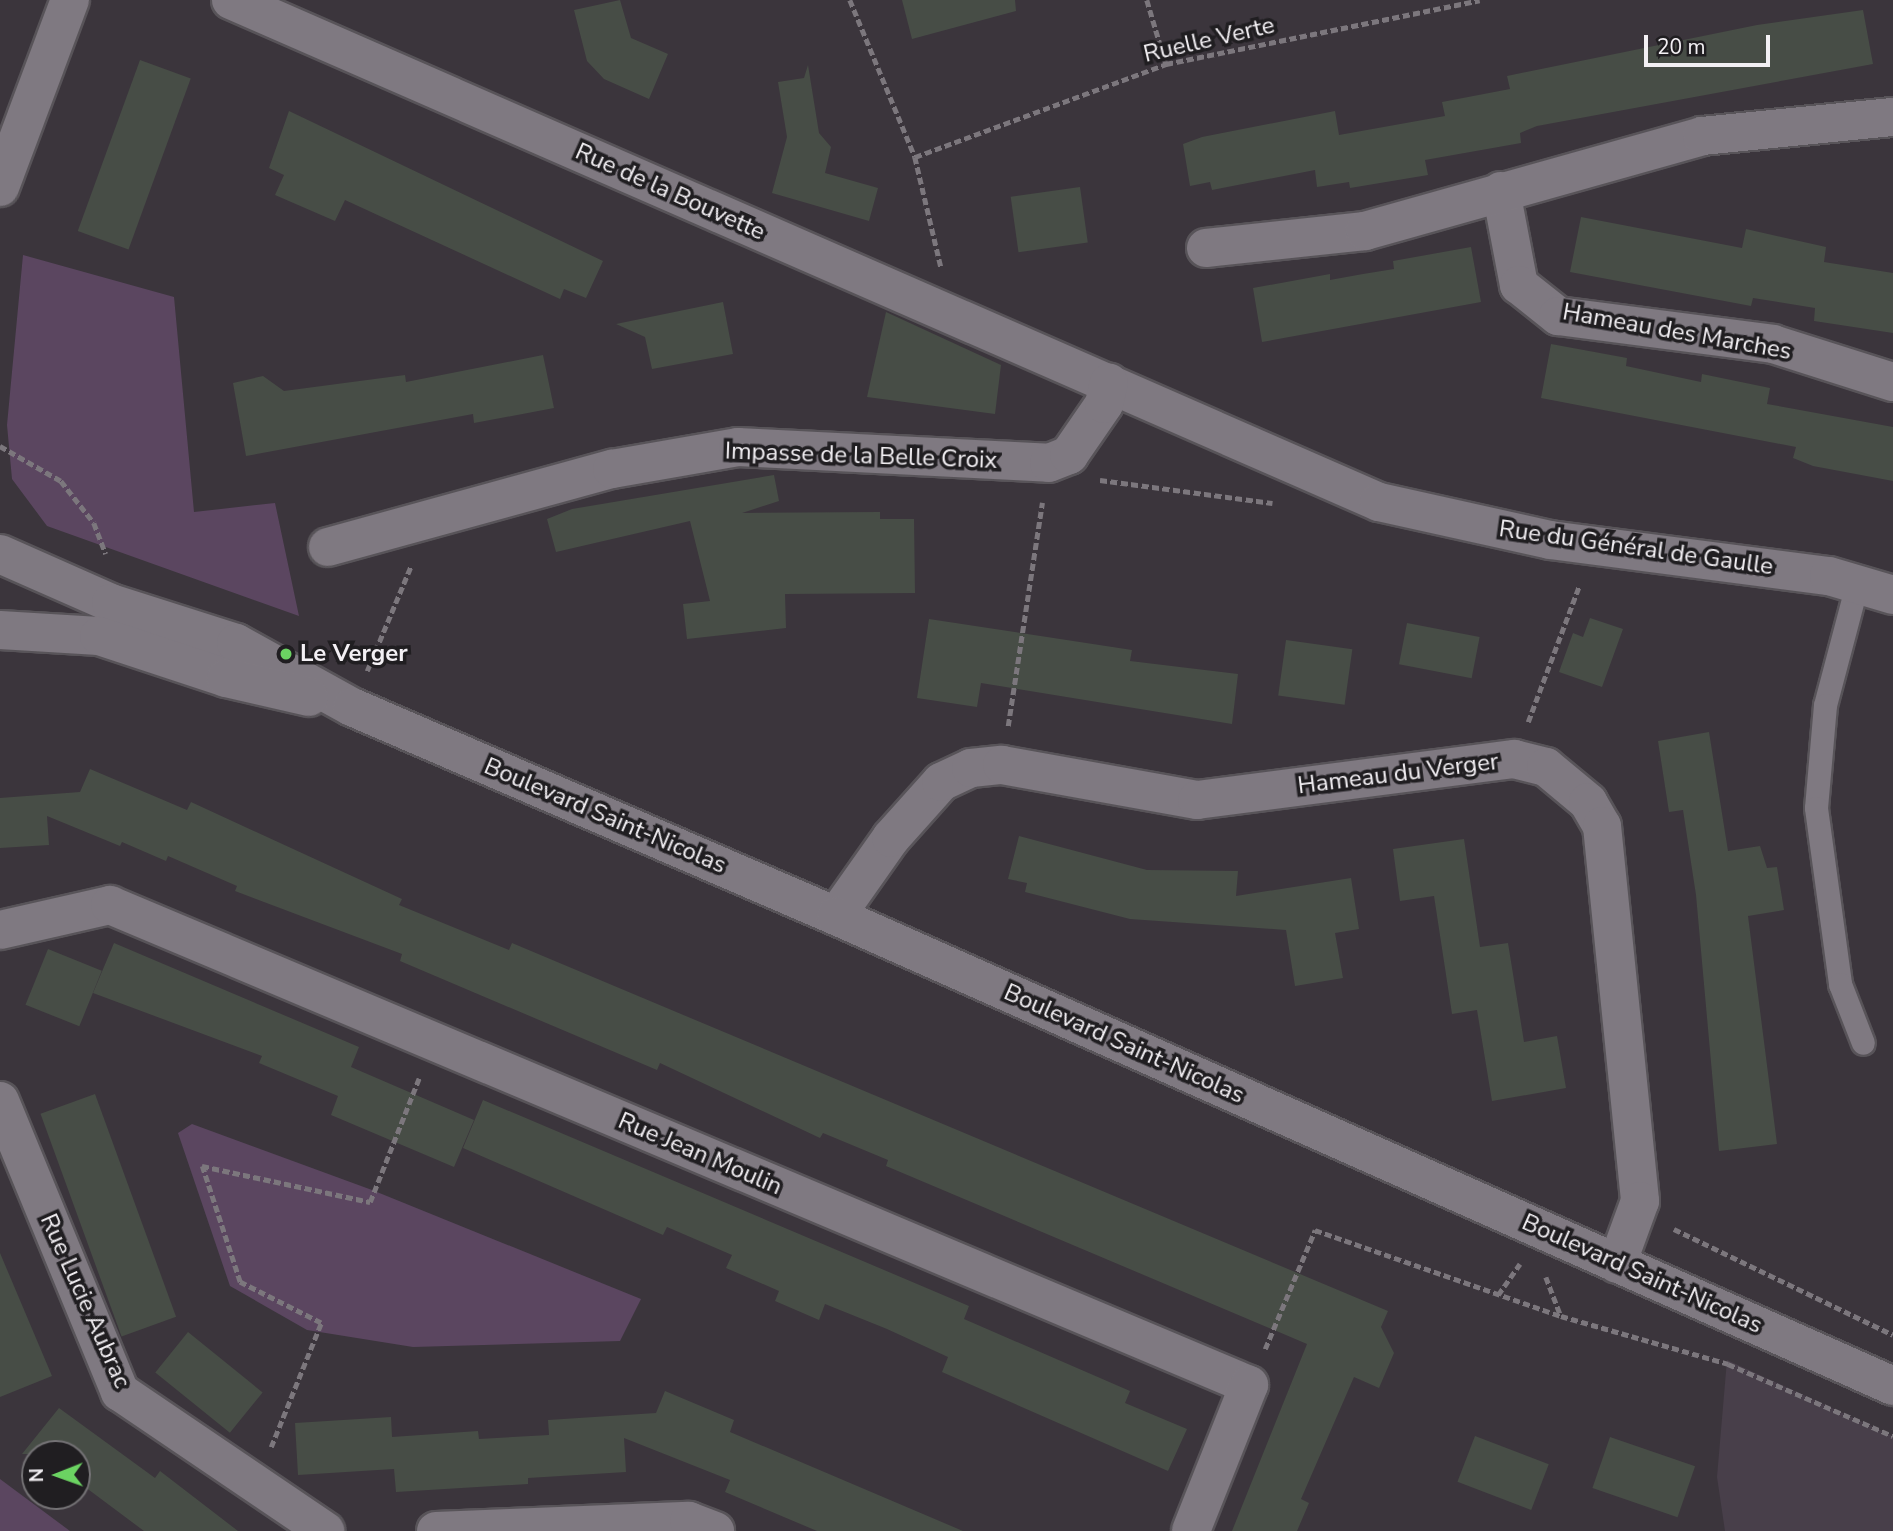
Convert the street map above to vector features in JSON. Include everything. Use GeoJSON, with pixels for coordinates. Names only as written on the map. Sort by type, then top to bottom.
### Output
{"type":"FeatureCollection","features":[{"type":"Feature","properties":{"kind":"street"},"geometry":{"type":"LineString","coordinates":[[0,187],[70,0]]}},
{"type":"Feature","properties":{"kind":"street","name":"Rue de la Bouvette"},"geometry":{"type":"LineString","coordinates":[[231,0],[1109,383]]}},
{"type":"Feature","properties":{"kind":"street"},"geometry":{"type":"LineString","coordinates":[[1206,248],[1365,231],[1702,136],[1893,117]]}},
{"type":"Feature","properties":{"kind":"street","name":"Hameau des Marches"},"geometry":{"type":"LineString","coordinates":[[1501,191],[1519,285],[1558,316],[1773,344],[1893,382]]}},
{"type":"Feature","properties":{"kind":"street"},"geometry":{"type":"LineString","coordinates":[[1049,463],[1069,455],[1104,404],[1109,383]]}},
{"type":"Feature","properties":{"kind":"street","name":"Rue du Général de Gaulle"},"geometry":{"type":"LineString","coordinates":[[1109,383],[1379,502],[1595,546],[1829,576],[1893,595]]}},
{"type":"Feature","properties":{"kind":"street","name":"Impasse de la Belle Croix"},"geometry":{"type":"LineString","coordinates":[[328,547],[612,469],[738,447],[1049,463]]}},
{"type":"Feature","properties":{"kind":"street","name":"Boulevard Saint-Nicolas"},"geometry":{"type":"LineString","coordinates":[[0,554],[111,603],[236,643],[352,707],[836,916],[1893,1386]]}},
{"type":"Feature","properties":{"kind":"street","name":"Boulevard Saint-Nicolas"},"geometry":{"type":"LineString","coordinates":[[0,630],[99,636],[226,678],[352,707]]}},
{"type":"Feature","properties":{"kind":"street","name":"Hameau du Verger"},"geometry":{"type":"LineString","coordinates":[[836,916],[891,838],[941,782],[971,768],[1002,765],[1197,800],[1514,759],[1546,767],[1588,802],[1602,826],[1640,1201],[1617,1264]]}},
{"type":"Feature","properties":{"kind":"street","name":"Rue Jean Moulin"},"geometry":{"type":"LineString","coordinates":[[0,930],[110,905],[1250,1385]]}},
{"type":"Feature","properties":{"kind":"street","name":"Rue Lucie Aubrac"},"geometry":{"type":"LineString","coordinates":[[0,1101],[120,1392],[325,1531]]}},
{"type":"Feature","properties":{"kind":"street"},"geometry":{"type":"LineString","coordinates":[[1191,1531],[1250,1385]]}},
{"type":"Feature","properties":{"kind":"street"},"geometry":{"type":"LineString","coordinates":[[436,1531],[689,1521],[715,1531]]}},
{"type":"Feature","properties":{"kind":"lane"},"geometry":{"type":"LineString","coordinates":[[1857,584],[1825,705],[1816,808],[1840,984],[1863,1043]]}},
{"type":"Feature","properties":{"kind":"path"},"geometry":{"type":"LineString","coordinates":[[850,0],[915,157],[952,316]]}},
{"type":"Feature","properties":{"kind":"path"},"geometry":{"type":"LineString","coordinates":[[1147,0],[1166,64]]}},
{"type":"Feature","properties":{"kind":"path","name":"Ruelle Verte"},"geometry":{"type":"LineString","coordinates":[[915,157],[1166,64],[1480,0]]}},
{"type":"Feature","properties":{"kind":"path"},"geometry":{"type":"LineString","coordinates":[[0,446],[61,481],[94,523],[113,574],[111,603]]}},
{"type":"Feature","properties":{"kind":"path"},"geometry":{"type":"LineString","coordinates":[[1002,765],[1049,463]]}},
{"type":"Feature","properties":{"kind":"path"},"geometry":{"type":"LineString","coordinates":[[352,707],[431,518]]}},
{"type":"Feature","properties":{"kind":"path"},"geometry":{"type":"LineString","coordinates":[[1514,759],[1595,546]]}},
{"type":"Feature","properties":{"kind":"path"},"geometry":{"type":"LineString","coordinates":[[256,1485],[321,1324],[240,1282],[202,1166],[370,1202],[433,1041]]}},
{"type":"Feature","properties":{"kind":"path"},"geometry":{"type":"LineString","coordinates":[[1640,1201],[1683,1236],[1893,1335]]}},
{"type":"Feature","properties":{"kind":"path"},"geometry":{"type":"LineString","coordinates":[[1250,1385],[1315,1230],[1549,1312],[1728,1364],[1893,1436]]}},
{"type":"Feature","properties":{"kind":"shaded area"},"geometry":{"type":"Polygon","coordinates":[[[23,255],[174,297],[194,512],[275,503],[299,616],[47,526],[12,479],[7,425],[23,255]]]}},
{"type":"Feature","properties":{"kind":"shaded area"},"geometry":{"type":"Polygon","coordinates":[[[192,1124],[372,1190],[641,1299],[620,1341],[413,1347],[307,1330],[230,1286],[178,1133],[192,1124]]]}},
{"type":"Feature","properties":{"kind":"shaded area"},"geometry":{"type":"Polygon","coordinates":[[[1727,1360],[1893,1436],[1893,1531],[1725,1531],[1717,1477],[1727,1360]]]}},
{"type":"Feature","properties":{"kind":"shaded area"},"geometry":{"type":"Polygon","coordinates":[[[0,1479],[21,1495],[21,1510],[42,1510],[70,1531],[0,1531],[0,1479]]]}},
{"type":"Feature","properties":{"kind":"building"},"geometry":{"type":"Polygon","coordinates":[[[620,0],[631,38],[668,54],[649,99],[604,79],[587,61],[574,10],[620,0]]]}},
{"type":"Feature","properties":{"kind":"building"},"geometry":{"type":"Polygon","coordinates":[[[902,0],[1015,0],[1016,11],[912,39],[902,0]]]}},
{"type":"Feature","properties":{"kind":"building"},"geometry":{"type":"Polygon","coordinates":[[[1863,10],[1873,64],[1537,126],[1520,133],[1521,143],[1425,160],[1428,175],[1350,188],[1349,182],[1317,187],[1315,170],[1212,190],[1210,182],[1190,186],[1183,144],[1202,137],[1335,111],[1339,135],[1445,116],[1442,102],[1510,89],[1507,76],[1757,25],[1863,10]]]}},
{"type":"Feature","properties":{"kind":"building"},"geometry":{"type":"Polygon","coordinates":[[[140,60],[191,78],[128,249],[78,231],[140,60]]]}},
{"type":"Feature","properties":{"kind":"building"},"geometry":{"type":"Polygon","coordinates":[[[808,65],[819,133],[831,147],[825,173],[878,188],[869,221],[772,193],[787,137],[778,82],[804,78],[808,65]]]}},
{"type":"Feature","properties":{"kind":"building"},"geometry":{"type":"Polygon","coordinates":[[[289,111],[603,261],[586,298],[564,289],[560,299],[345,200],[335,221],[275,195],[284,175],[269,168],[289,111]]]}},
{"type":"Feature","properties":{"kind":"building"},"geometry":{"type":"Polygon","coordinates":[[[1080,187],[1088,242],[1018,252],[1011,197],[1080,187]]]}},
{"type":"Feature","properties":{"kind":"building"},"geometry":{"type":"Polygon","coordinates":[[[1581,217],[1742,248],[1746,229],[1826,247],[1824,262],[1893,273],[1893,333],[1814,321],[1815,308],[1753,298],[1751,306],[1570,272],[1581,217]]]}},
{"type":"Feature","properties":{"kind":"building"},"geometry":{"type":"Polygon","coordinates":[[[1471,247],[1481,302],[1262,342],[1253,288],[1330,274],[1330,280],[1394,269],[1393,261],[1471,247]]]}},
{"type":"Feature","properties":{"kind":"building"},"geometry":{"type":"Polygon","coordinates":[[[723,302],[733,354],[652,369],[645,337],[616,324],[723,302]]]}},
{"type":"Feature","properties":{"kind":"building"},"geometry":{"type":"Polygon","coordinates":[[[886,312],[1001,365],[995,414],[867,397],[886,312]]]}},
{"type":"Feature","properties":{"kind":"building"},"geometry":{"type":"Polygon","coordinates":[[[1551,344],[1627,358],[1626,366],[1701,382],[1702,374],[1770,388],[1767,404],[1893,427],[1893,481],[1813,466],[1793,458],[1796,447],[1541,398],[1551,344]]]}},
{"type":"Feature","properties":{"kind":"building"},"geometry":{"type":"Polygon","coordinates":[[[543,355],[554,408],[474,423],[473,414],[246,456],[233,383],[263,376],[284,391],[405,375],[406,382],[543,355]]]}},
{"type":"Feature","properties":{"kind":"building"},"geometry":{"type":"Polygon","coordinates":[[[774,475],[779,501],[742,513],[880,512],[880,519],[914,519],[915,593],[785,594],[786,628],[687,639],[683,604],[710,601],[690,521],[556,552],[547,519],[572,509],[774,475]]]}},
{"type":"Feature","properties":{"kind":"building"},"geometry":{"type":"Polygon","coordinates":[[[1590,618],[1623,629],[1602,687],[1559,672],[1573,633],[1583,637],[1590,618]]]}},
{"type":"Feature","properties":{"kind":"building"},"geometry":{"type":"Polygon","coordinates":[[[929,619],[1132,650],[1130,661],[1238,674],[1232,724],[981,683],[977,707],[917,698],[929,619]]]}},
{"type":"Feature","properties":{"kind":"building"},"geometry":{"type":"Polygon","coordinates":[[[1407,623],[1480,637],[1472,678],[1399,664],[1407,623]]]}},
{"type":"Feature","properties":{"kind":"building"},"geometry":{"type":"Polygon","coordinates":[[[1286,640],[1352,649],[1345,705],[1278,695],[1286,640]]]}},
{"type":"Feature","properties":{"kind":"building"},"geometry":{"type":"Polygon","coordinates":[[[1709,732],[1728,851],[1760,846],[1767,868],[1777,867],[1784,910],[1748,916],[1777,1144],[1719,1151],[1696,895],[1683,810],[1669,812],[1658,741],[1709,732]]]}},
{"type":"Feature","properties":{"kind":"building"},"geometry":{"type":"Polygon","coordinates":[[[90,769],[187,810],[191,802],[402,899],[399,905],[509,950],[512,943],[1388,1311],[1381,1327],[1394,1353],[1379,1388],[1354,1377],[1301,1499],[1309,1503],[1297,1531],[1232,1531],[1307,1344],[886,1166],[888,1160],[823,1133],[820,1138],[660,1063],[657,1070],[400,961],[402,954],[235,891],[237,886],[168,856],[166,861],[122,842],[120,846],[47,816],[49,845],[0,848],[0,798],[80,792],[90,769]]]}},
{"type":"Feature","properties":{"kind":"building"},"geometry":{"type":"Polygon","coordinates":[[[1019,836],[1147,870],[1238,871],[1236,896],[1351,878],[1359,929],[1335,933],[1343,978],[1295,986],[1286,930],[1130,919],[1025,892],[1027,883],[1008,879],[1019,836]]]}},
{"type":"Feature","properties":{"kind":"building"},"geometry":{"type":"Polygon","coordinates":[[[1464,839],[1480,947],[1508,943],[1524,1042],[1557,1036],[1566,1088],[1492,1101],[1477,1010],[1452,1014],[1434,896],[1400,901],[1393,849],[1464,839]]]}},
{"type":"Feature","properties":{"kind":"building"},"geometry":{"type":"Polygon","coordinates":[[[114,943],[359,1047],[351,1067],[474,1120],[454,1167],[331,1115],[338,1096],[259,1063],[262,1056],[93,993],[114,943]]]}},
{"type":"Feature","properties":{"kind":"building"},"geometry":{"type":"Polygon","coordinates":[[[48,949],[102,971],[79,1026],[26,1005],[48,949]]]}},
{"type":"Feature","properties":{"kind":"building"},"geometry":{"type":"Polygon","coordinates":[[[95,1094],[176,1317],[122,1337],[40,1114],[95,1094]]]}},
{"type":"Feature","properties":{"kind":"building"},"geometry":{"type":"Polygon","coordinates":[[[483,1100],[969,1306],[964,1319],[1130,1391],[1125,1403],[1187,1429],[1168,1471],[942,1372],[948,1357],[887,1329],[825,1304],[819,1320],[775,1301],[779,1291],[726,1268],[732,1255],[667,1227],[663,1235],[463,1148],[483,1100]]]}},
{"type":"Feature","properties":{"kind":"building"},"geometry":{"type":"Polygon","coordinates":[[[0,1253],[52,1376],[0,1397],[0,1253]]]}},
{"type":"Feature","properties":{"kind":"building"},"geometry":{"type":"Polygon","coordinates":[[[188,1332],[263,1392],[230,1433],[155,1372],[188,1332]]]}},
{"type":"Feature","properties":{"kind":"building"},"geometry":{"type":"Polygon","coordinates":[[[665,1391],[734,1420],[730,1432],[963,1531],[817,1531],[725,1492],[730,1480],[624,1438],[626,1472],[528,1478],[528,1484],[396,1492],[394,1469],[298,1475],[295,1423],[391,1417],[392,1437],[478,1431],[479,1439],[549,1435],[548,1420],[656,1413],[665,1391]]]}},
{"type":"Feature","properties":{"kind":"building"},"geometry":{"type":"Polygon","coordinates":[[[59,1408],[155,1478],[160,1471],[238,1531],[144,1531],[91,1491],[91,1440],[33,1440],[59,1408]]]}},
{"type":"Feature","properties":{"kind":"building"},"geometry":{"type":"Polygon","coordinates":[[[1475,1436],[1549,1464],[1531,1510],[1457,1482],[1475,1436]]]}},
{"type":"Feature","properties":{"kind":"building"},"geometry":{"type":"Polygon","coordinates":[[[1610,1437],[1695,1466],[1678,1517],[1592,1488],[1610,1437]]]}},
{"type":"Feature","properties":{"kind":"place","name":"Le Verger"},"geometry":{"type":"Point","coordinates":[286,654]}}]}
